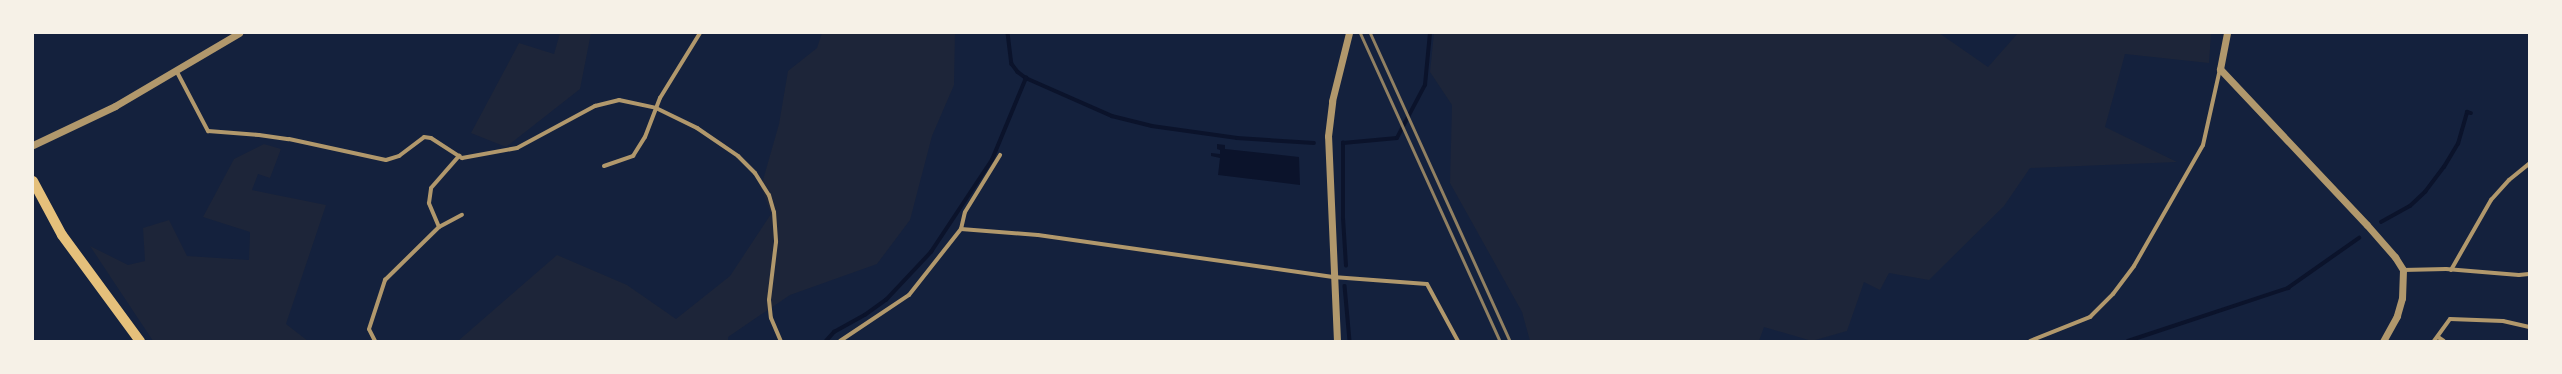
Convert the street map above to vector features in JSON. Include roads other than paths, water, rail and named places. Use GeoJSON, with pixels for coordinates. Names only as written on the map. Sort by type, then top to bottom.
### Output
{"type":"FeatureCollection","features":[{"type":"Feature","properties":{"kind":"main road"},"geometry":{"type":"LineString","coordinates":[[33,181],[62,235],[140,341]]}},
{"type":"Feature","properties":{"kind":"street"},"geometry":{"type":"LineString","coordinates":[[33,145],[115,106],[177,72],[239,33]]}},
{"type":"Feature","properties":{"kind":"street"},"geometry":{"type":"LineString","coordinates":[[604,166],[633,156],[645,137],[656,108],[700,33]]}},
{"type":"Feature","properties":{"kind":"street"},"geometry":{"type":"LineString","coordinates":[[1337,341],[1328,136],[1332,101],[1349,33]]}},
{"type":"Feature","properties":{"kind":"street"},"geometry":{"type":"LineString","coordinates":[[2030,341],[2090,317],[2113,294],[2134,266],[2203,145],[2227,33]]}},
{"type":"Feature","properties":{"kind":"street"},"geometry":{"type":"LineString","coordinates":[[2220,69],[2367,225],[2395,257],[2403,270],[2402,298],[2397,316],[2383,341]]}},
{"type":"Feature","properties":{"kind":"street"},"geometry":{"type":"LineString","coordinates":[[177,72],[208,131],[289,139],[386,160],[399,156],[420,139],[427,137],[462,158],[517,148],[595,106],[619,100],[656,108],[697,128],[738,156],[756,173],[769,195],[774,212],[776,242],[769,300],[771,318],[781,341]]}},
{"type":"Feature","properties":{"kind":"street"},"geometry":{"type":"LineString","coordinates":[[840,341],[909,295],[961,228],[965,212],[1000,155]]}},
{"type":"Feature","properties":{"kind":"street"},"geometry":{"type":"LineString","coordinates":[[439,226],[429,203],[430,188],[459,156]]}},
{"type":"Feature","properties":{"kind":"street"},"geometry":{"type":"LineString","coordinates":[[2450,270],[2491,200],[2509,180],[2529,164]]}},
{"type":"Feature","properties":{"kind":"street"},"geometry":{"type":"LineString","coordinates":[[375,341],[369,329],[385,280],[439,226],[462,214]]}},
{"type":"Feature","properties":{"kind":"street"},"geometry":{"type":"LineString","coordinates":[[961,228],[1053,237],[1333,277],[1427,284],[1458,341]]}},
{"type":"Feature","properties":{"kind":"street"},"geometry":{"type":"LineString","coordinates":[[2403,270],[2450,270],[2529,274]]}},
{"type":"Feature","properties":{"kind":"street"},"geometry":{"type":"LineString","coordinates":[[2444,341],[2436,339],[2450,319],[2503,321],[2529,327]]}},
{"type":"Feature","properties":{"kind":"waterway"},"geometry":{"type":"LineString","coordinates":[[1008,33],[1012,64],[1018,72],[1026,78],[1112,116],[1152,126],[1237,138],[1314,143]]}},
{"type":"Feature","properties":{"kind":"waterway"},"geometry":{"type":"LineString","coordinates":[[1346,266],[1343,218],[1343,143],[1397,138],[1425,85],[1430,33]]}},
{"type":"Feature","properties":{"kind":"waterway"},"geometry":{"type":"LineString","coordinates":[[826,341],[834,332],[865,315],[886,300],[931,252],[992,160],[1026,78]]}},
{"type":"Feature","properties":{"kind":"waterway"},"geometry":{"type":"LineString","coordinates":[[2381,222],[2410,206],[2425,192],[2444,167],[2458,144],[2467,112],[2471,113]]}},
{"type":"Feature","properties":{"kind":"waterway"},"geometry":{"type":"LineString","coordinates":[[2128,341],[2288,288],[2359,238]]}},
{"type":"Feature","properties":{"kind":"waterway"},"geometry":{"type":"LineString","coordinates":[[1345,286],[1350,341]]}},
{"type":"Feature","properties":{"kind":"railway"},"geometry":{"type":"LineString","coordinates":[[1360,33],[1500,341]]}},
{"type":"Feature","properties":{"kind":"railway"},"geometry":{"type":"LineString","coordinates":[[1370,33],[1510,341]]}}]}
